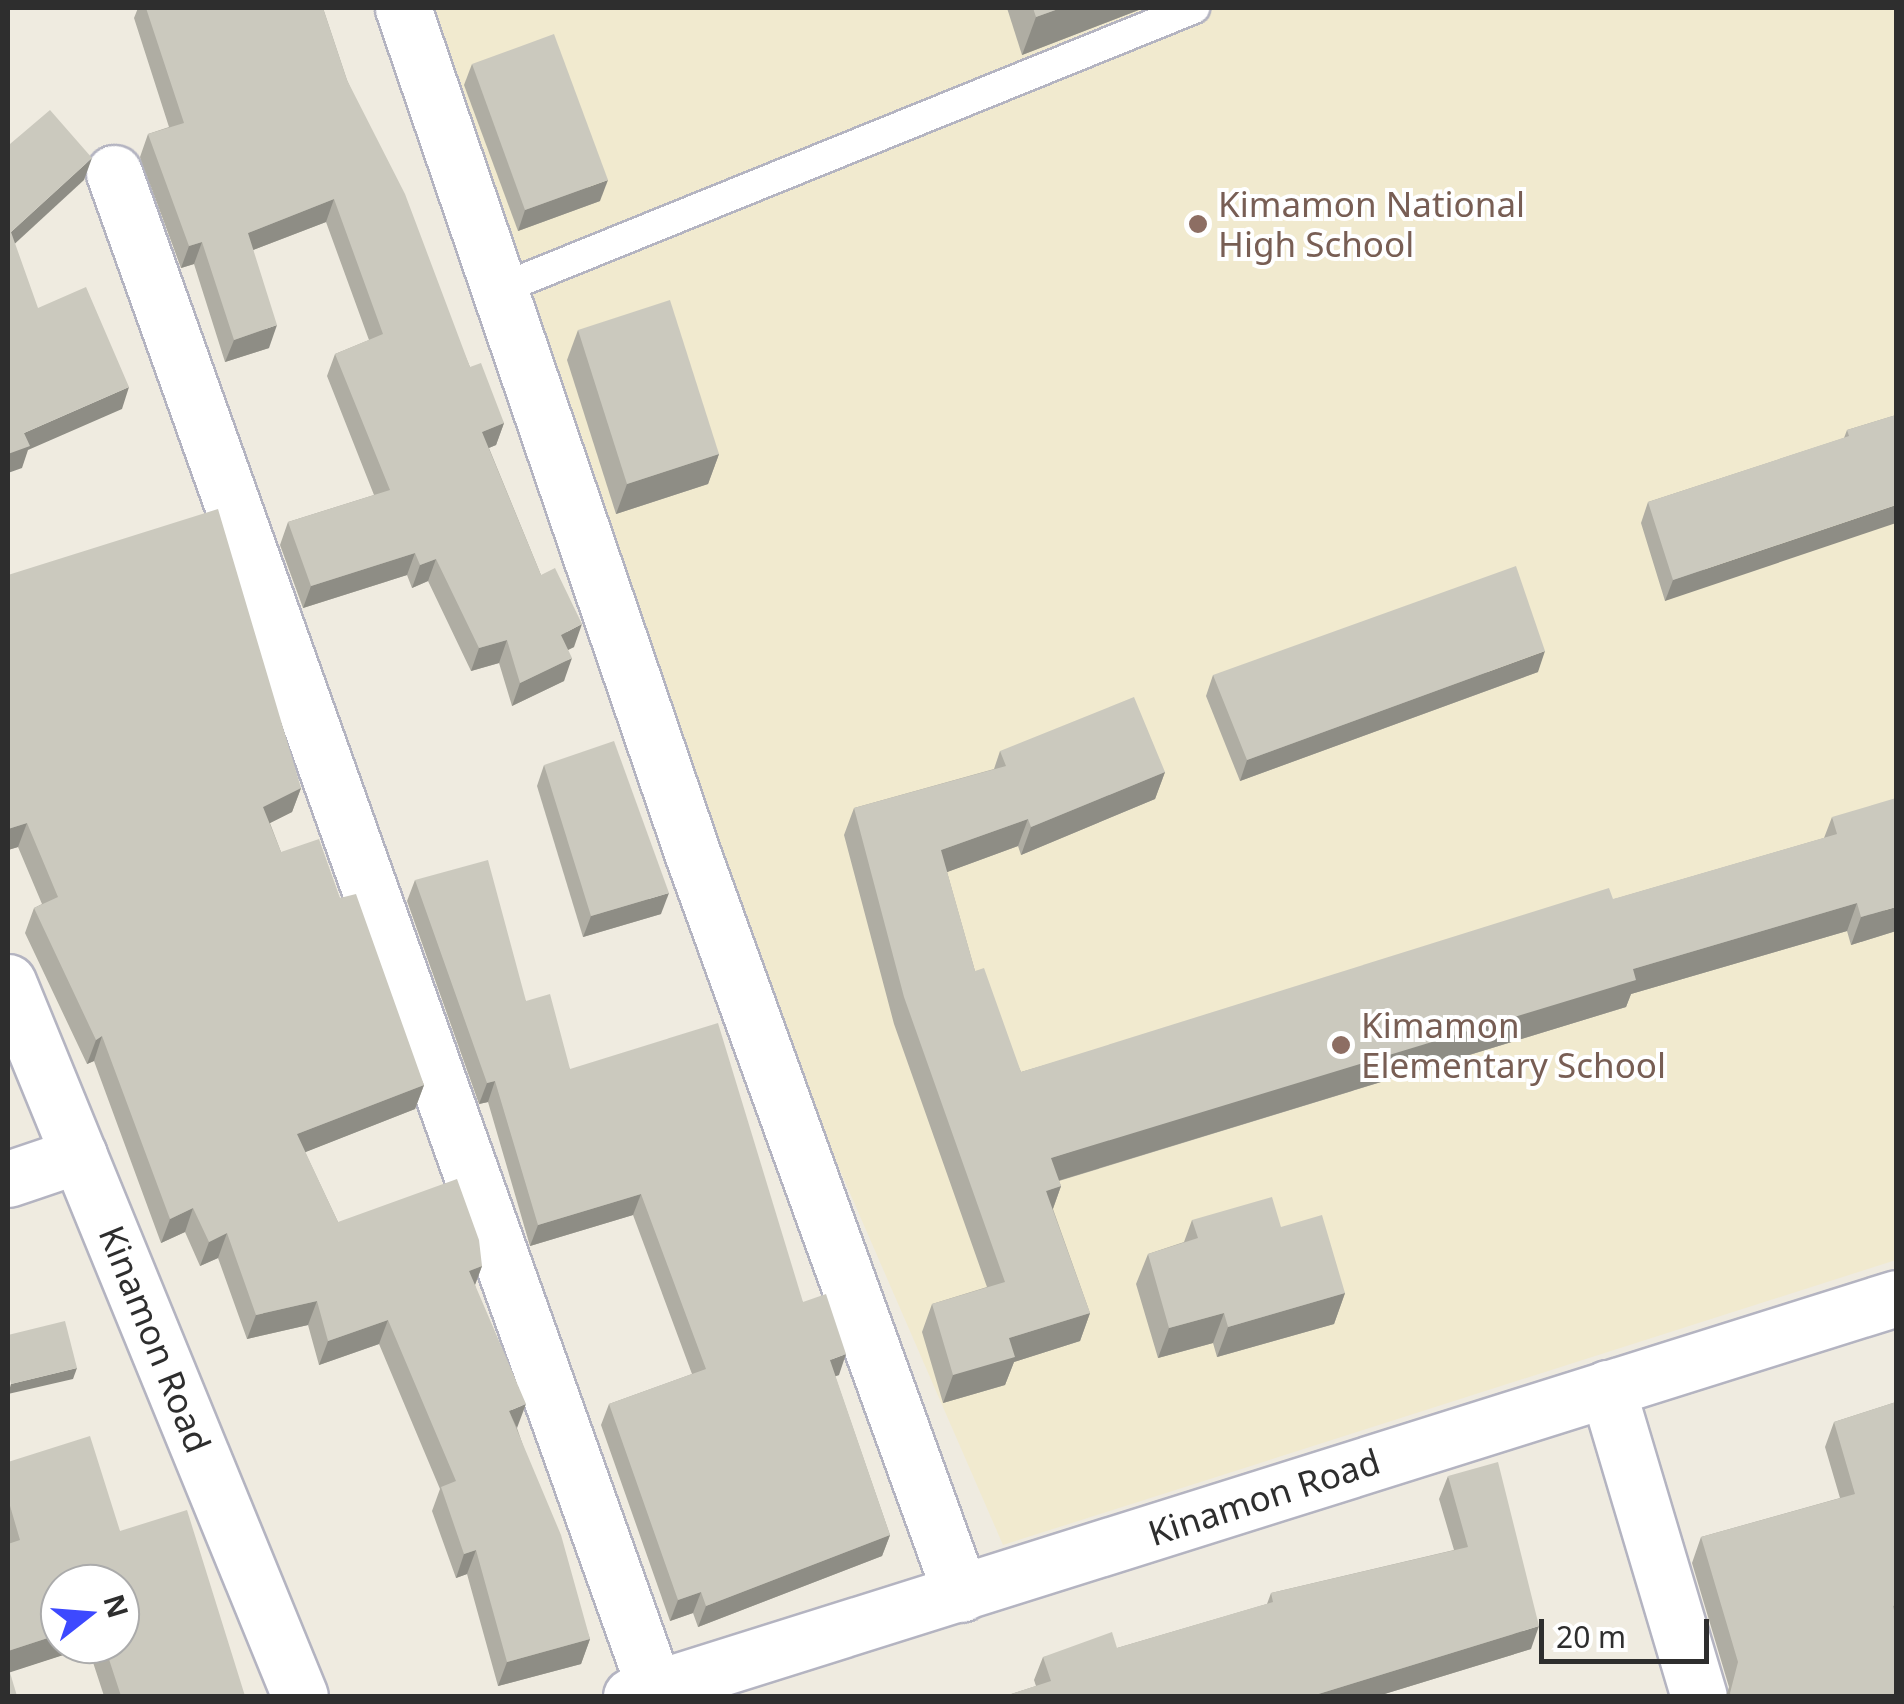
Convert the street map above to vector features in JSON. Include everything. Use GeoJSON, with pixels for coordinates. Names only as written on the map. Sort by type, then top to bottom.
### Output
{"type":"FeatureCollection","features":[{"type":"Feature","properties":{"kind":"street"},"geometry":{"type":"LineString","coordinates":[[403,8],[961,1594]]}},
{"type":"Feature","properties":{"kind":"street"},"geometry":{"type":"LineString","coordinates":[[114,173],[643,1693]]}},
{"type":"Feature","properties":{"kind":"street","name":"Kinamon Road"},"geometry":{"type":"LineString","coordinates":[[8,982],[300,1696]]}},
{"type":"Feature","properties":{"kind":"street"},"geometry":{"type":"LineString","coordinates":[[8,1179],[80,1156]]}},
{"type":"Feature","properties":{"kind":"street","name":"Kinamon Road"},"geometry":{"type":"LineString","coordinates":[[643,1693],[1896,1298]]}},
{"type":"Feature","properties":{"kind":"street"},"geometry":{"type":"LineString","coordinates":[[1607,1388],[1699,1696]]}},
{"type":"Feature","properties":{"kind":"lane"},"geometry":{"type":"LineString","coordinates":[[500,289],[1194,8]]}},
{"type":"Feature","properties":{"kind":"shaded area"},"geometry":{"type":"Polygon","coordinates":[[[430,8],[1896,8],[1896,1260],[1003,1545],[692,830],[430,8]]]}},
{"type":"Feature","properties":{"kind":"building"},"geometry":{"type":"Polygon","coordinates":[[[146,8],[323,8],[347,80],[405,194],[470,367],[481,363],[504,423],[482,432],[541,575],[555,568],[582,624],[561,635],[572,658],[520,683],[507,640],[479,648],[436,559],[420,565],[415,553],[311,586],[288,522],[390,490],[335,354],[383,334],[334,199],[248,233],[277,325],[234,340],[202,242],[189,246],[148,134],[184,123],[146,8]]]}},
{"type":"Feature","properties":{"kind":"building"},"geometry":{"type":"Polygon","coordinates":[[[1033,8],[1061,8],[1036,17],[1033,8]]]}},
{"type":"Feature","properties":{"kind":"building"},"geometry":{"type":"Polygon","coordinates":[[[554,34],[608,180],[525,210],[472,64],[554,34]]]}},
{"type":"Feature","properties":{"kind":"building"},"geometry":{"type":"Polygon","coordinates":[[[50,110],[92,158],[11,232],[38,308],[86,287],[129,387],[24,433],[30,446],[8,454],[8,140],[10,144],[50,110]]]}},
{"type":"Feature","properties":{"kind":"building"},"geometry":{"type":"Polygon","coordinates":[[[670,300],[719,454],[627,484],[578,330],[670,300]]]}},
{"type":"Feature","properties":{"kind":"building"},"geometry":{"type":"Polygon","coordinates":[[[1896,415],[1896,505],[1673,580],[1648,502],[1849,436],[1847,430],[1896,415]]]}},
{"type":"Feature","properties":{"kind":"building"},"geometry":{"type":"Polygon","coordinates":[[[218,509],[301,788],[263,807],[281,852],[319,839],[340,898],[356,894],[424,1085],[297,1134],[338,1222],[457,1179],[479,1240],[482,1266],[469,1271],[526,1404],[509,1411],[561,1535],[590,1639],[507,1662],[476,1550],[464,1554],[441,1487],[456,1481],[388,1320],[328,1341],[317,1301],[256,1315],[227,1233],[209,1242],[193,1208],[170,1219],[102,1036],[96,1040],[34,908],[58,897],[27,823],[8,829],[8,575],[218,509]]]}},
{"type":"Feature","properties":{"kind":"building"},"geometry":{"type":"Polygon","coordinates":[[[1516,566],[1545,651],[1247,760],[1213,675],[1516,566]]]}},
{"type":"Feature","properties":{"kind":"building"},"geometry":{"type":"Polygon","coordinates":[[[1134,697],[1165,772],[1031,827],[1028,819],[941,850],[975,971],[984,968],[1021,1072],[1609,888],[1613,899],[1837,834],[1832,817],[1896,798],[1896,907],[1861,917],[1857,903],[1633,969],[1636,980],[1051,1158],[1061,1186],[1046,1191],[1090,1313],[1009,1338],[1015,1357],[953,1375],[932,1304],[1005,1282],[904,997],[854,808],[1006,766],[1000,751],[1134,697]]]}},
{"type":"Feature","properties":{"kind":"building"},"geometry":{"type":"Polygon","coordinates":[[[614,741],[669,893],[591,916],[544,765],[614,741]]]}},
{"type":"Feature","properties":{"kind":"building"},"geometry":{"type":"Polygon","coordinates":[[[488,860],[526,1001],[550,994],[570,1069],[718,1023],[803,1302],[826,1294],[846,1354],[830,1360],[890,1535],[706,1606],[701,1592],[678,1600],[609,1404],[706,1369],[641,1194],[538,1225],[495,1081],[487,1083],[415,880],[488,860]]]}},
{"type":"Feature","properties":{"kind":"building"},"geometry":{"type":"Polygon","coordinates":[[[1272,1197],[1281,1227],[1322,1215],[1345,1293],[1228,1327],[1224,1313],[1169,1328],[1148,1254],[1198,1238],[1192,1220],[1272,1197]]]}},
{"type":"Feature","properties":{"kind":"building"},"geometry":{"type":"Polygon","coordinates":[[[65,1321],[77,1368],[11,1384],[8,1335],[65,1321]]]}},
{"type":"Feature","properties":{"kind":"building"},"geometry":{"type":"Polygon","coordinates":[[[1896,1402],[1896,1696],[1731,1696],[1738,1662],[1701,1537],[1855,1494],[1834,1422],[1896,1402]]]}},
{"type":"Feature","properties":{"kind":"building"},"geometry":{"type":"Polygon","coordinates":[[[90,1436],[120,1531],[187,1510],[245,1696],[121,1696],[111,1664],[140,1664],[140,1564],[40,1564],[40,1641],[8,1651],[8,1544],[20,1540],[8,1499],[8,1462],[90,1436]]]}},
{"type":"Feature","properties":{"kind":"building"},"geometry":{"type":"Polygon","coordinates":[[[1498,1462],[1539,1626],[1312,1696],[1005,1696],[1051,1681],[1043,1657],[1112,1632],[1117,1648],[1273,1602],[1271,1593],[1468,1547],[1448,1476],[1498,1462]]]}},
{"type":"Feature","properties":{"kind":"building"},"geometry":{"type":"Polygon","coordinates":[[[8,1666],[17,1696],[8,1696],[8,1666]]]}},
{"type":"Feature","properties":{"kind":"place","name":"Kimamon National High School"},"geometry":{"type":"Point","coordinates":[1198,224]}},
{"type":"Feature","properties":{"kind":"place","name":"Kimamon Elementary School"},"geometry":{"type":"Point","coordinates":[1341,1045]}}]}
